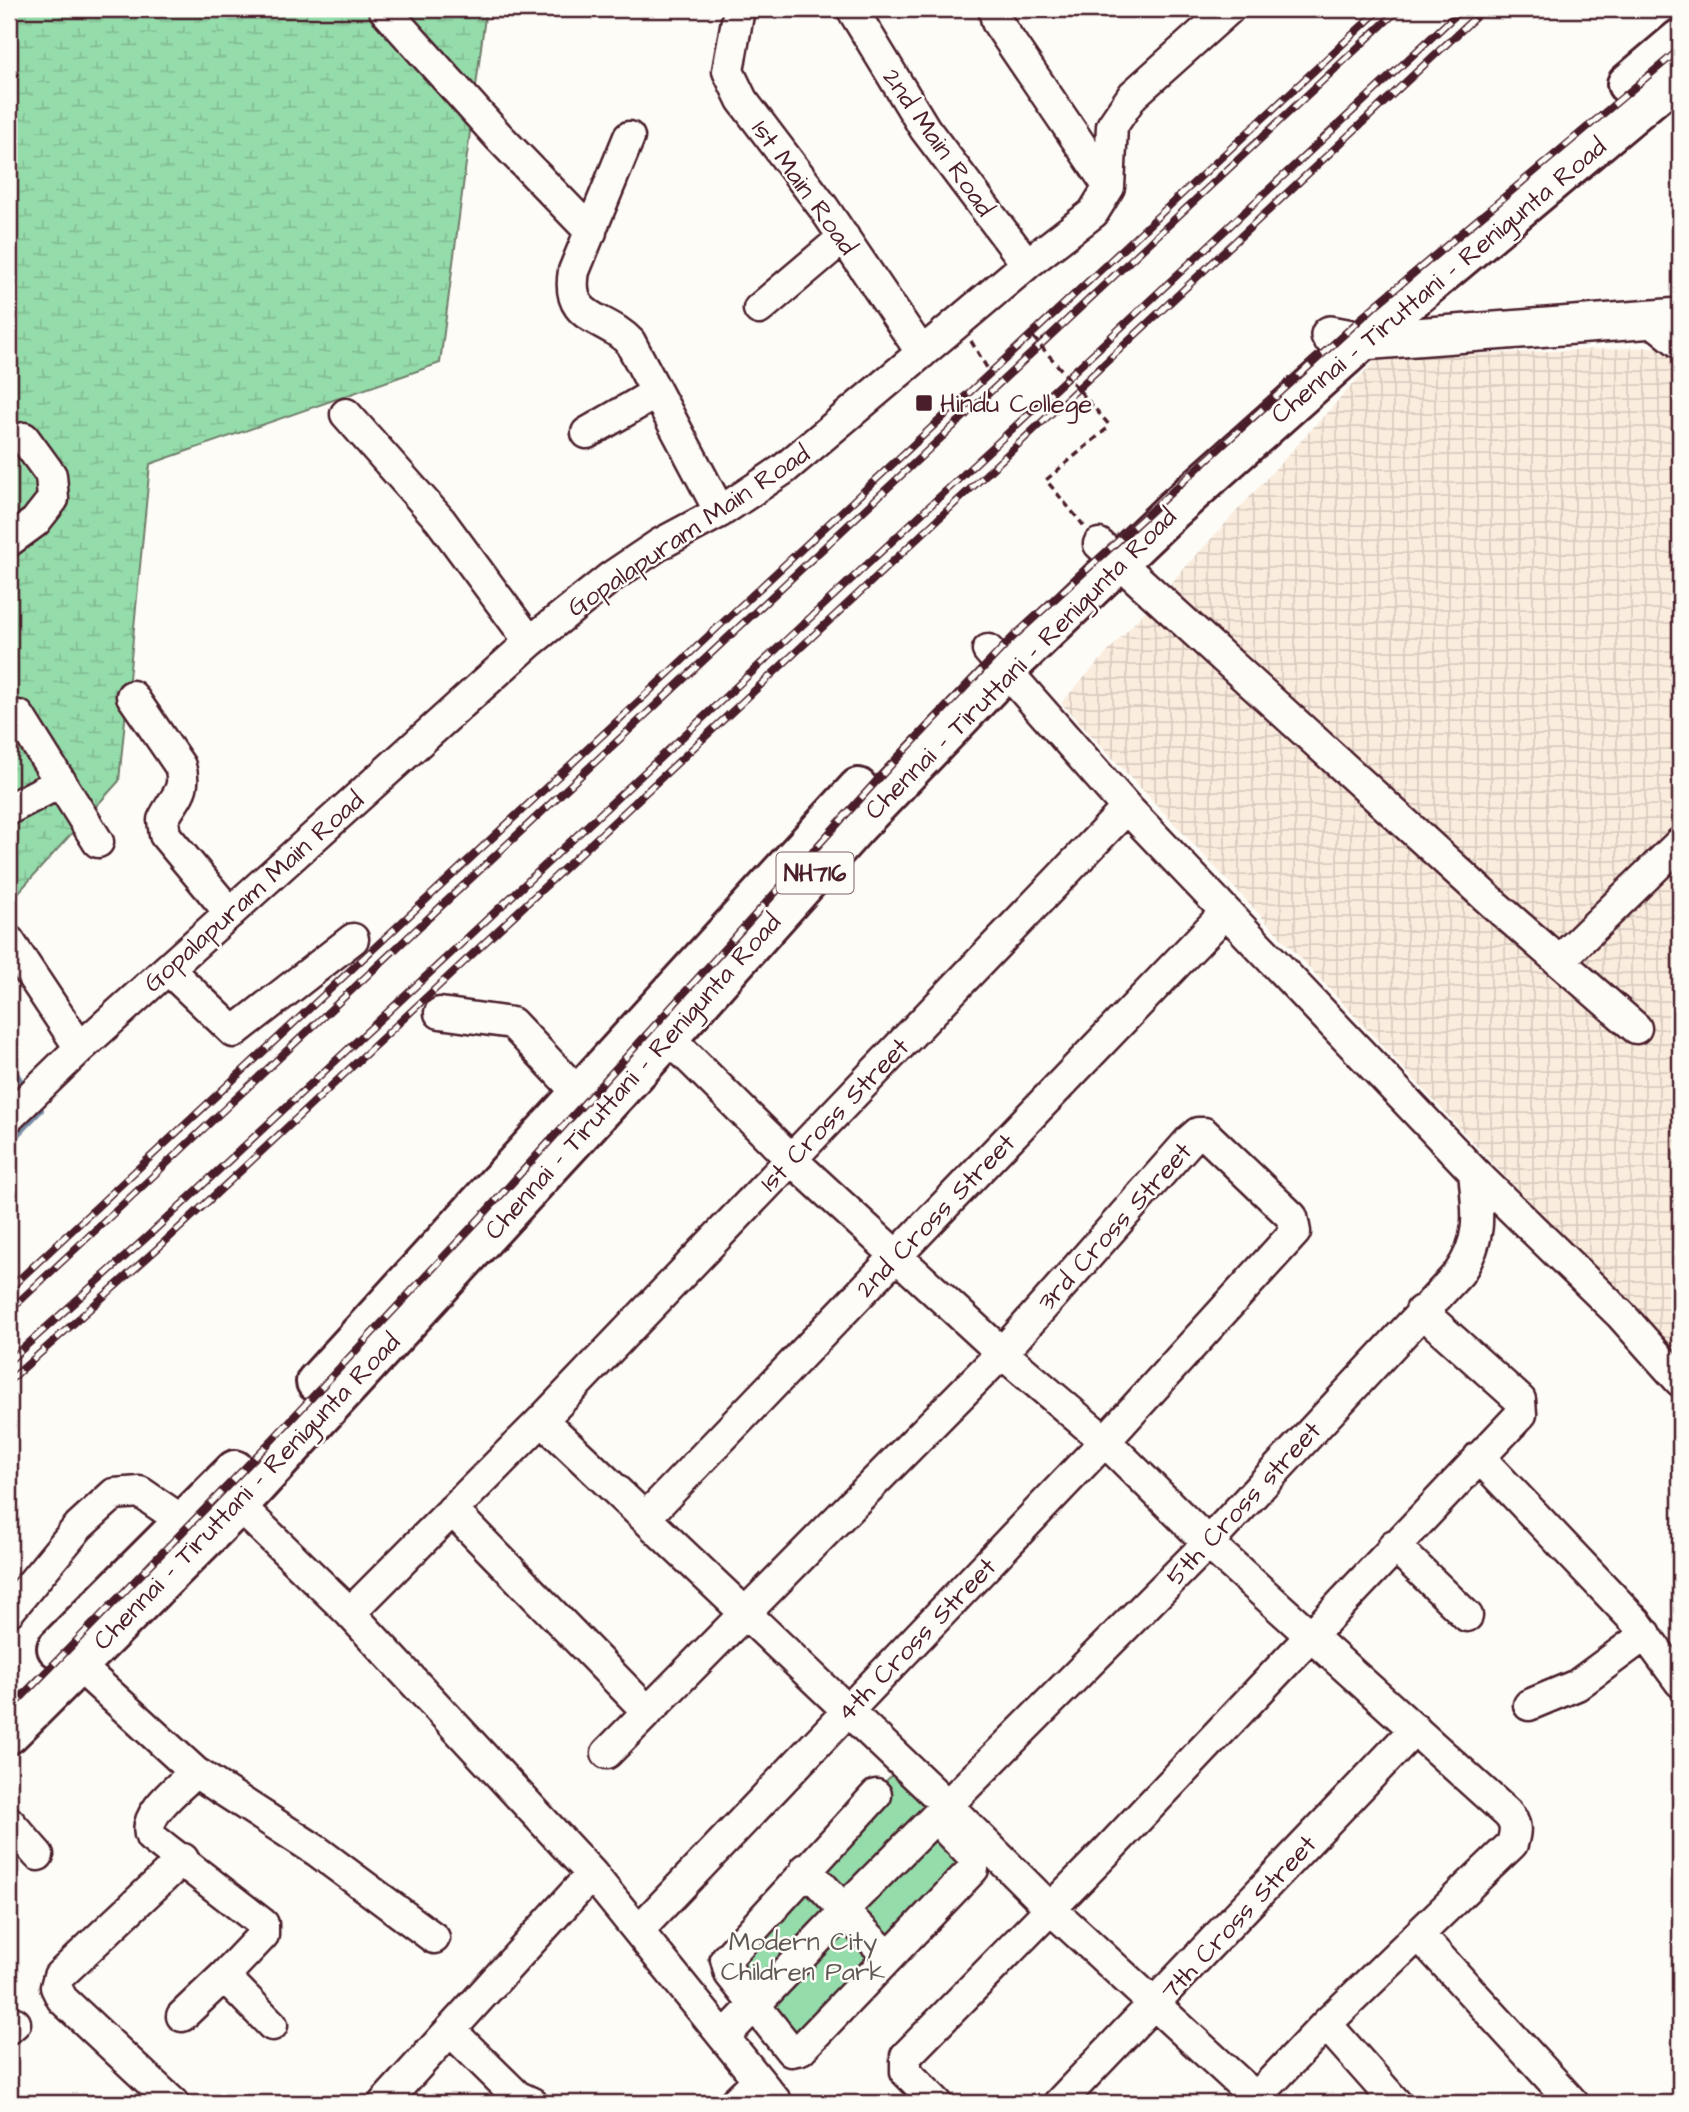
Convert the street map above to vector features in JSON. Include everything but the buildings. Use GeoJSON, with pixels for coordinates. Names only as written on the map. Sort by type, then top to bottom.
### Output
{"type":"FeatureCollection","features":[{"type":"Feature","properties":{"kind":"highway","name":"Chennai - Tiruttani - Renigunta Road"},"geometry":{"type":"LineString","coordinates":[[9,1734],[78,1665],[659,1028],[836,809],[1108,553],[1680,39]]}},
{"type":"Feature","properties":{"kind":"highway","name":"Chennai - Tiruttani - Renigunta Road"},"geometry":{"type":"LineString","coordinates":[[1346,337],[1680,74]]}},
{"type":"Feature","properties":{"kind":"highway","name":"Chennai - Tiruttani - Renigunta Road"},"geometry":{"type":"LineString","coordinates":[[9,1697],[184,1522],[230,1496],[579,1094],[659,1028]]}},
{"type":"Feature","properties":{"kind":"main road"},"geometry":{"type":"LineString","coordinates":[[1346,337],[1665,318]]}},
{"type":"Feature","properties":{"kind":"street"},"geometry":{"type":"LineString","coordinates":[[384,9],[499,137],[591,232]]}},
{"type":"Feature","properties":{"kind":"street","name":"1st Main Road"},"geometry":{"type":"LineString","coordinates":[[739,9],[728,71],[742,100],[844,237],[922,353]]}},
{"type":"Feature","properties":{"kind":"street"},"geometry":{"type":"LineString","coordinates":[[994,9],[997,22],[1110,187]]}},
{"type":"Feature","properties":{"kind":"street"},"geometry":{"type":"LineString","coordinates":[[1110,187],[1112,126],[1133,95],[1229,9]]}},
{"type":"Feature","properties":{"kind":"street","name":"2nd Main Road"},"geometry":{"type":"LineString","coordinates":[[853,13],[925,129],[1027,264]]}},
{"type":"Feature","properties":{"kind":"street"},"geometry":{"type":"LineString","coordinates":[[629,137],[573,271],[571,286],[578,306],[589,318],[622,334],[630,342],[720,512]]}},
{"type":"Feature","properties":{"kind":"street","name":"Gopalapuram Main Road"},"geometry":{"type":"LineString","coordinates":[[9,1117],[79,1048],[530,642],[611,577],[660,544],[720,512],[784,469],[1027,264],[1093,213],[1110,187]]}},
{"type":"Feature","properties":{"kind":"street"},"geometry":{"type":"LineString","coordinates":[[759,309],[844,237]]}},
{"type":"Feature","properties":{"kind":"street"},"geometry":{"type":"LineString","coordinates":[[1665,318],[1680,343]]}},
{"type":"Feature","properties":{"kind":"street"},"geometry":{"type":"LineString","coordinates":[[587,433],[656,393]]}},
{"type":"Feature","properties":{"kind":"street"},"geometry":{"type":"LineString","coordinates":[[346,414],[440,520],[530,642]]}},
{"type":"Feature","properties":{"kind":"street"},"geometry":{"type":"LineString","coordinates":[[9,541],[35,522],[53,499],[51,475],[24,438]]}},
{"type":"Feature","properties":{"kind":"street"},"geometry":{"type":"LineString","coordinates":[[1108,553],[1636,1028]]}},
{"type":"Feature","properties":{"kind":"street"},"geometry":{"type":"LineString","coordinates":[[998,659],[1127,808],[1474,1172],[1621,1315],[1680,1381]]}},
{"type":"Feature","properties":{"kind":"street"},"geometry":{"type":"LineString","coordinates":[[132,696],[180,766],[183,775],[182,793],[163,820],[166,835],[230,913]]}},
{"type":"Feature","properties":{"kind":"street"},"geometry":{"type":"LineString","coordinates":[[19,716],[98,842]]}},
{"type":"Feature","properties":{"kind":"street"},"geometry":{"type":"LineString","coordinates":[[9,809],[61,782]]}},
{"type":"Feature","properties":{"kind":"street","name":"1st Cross Street"},"geometry":{"type":"LineString","coordinates":[[350,1614],[542,1420],[1127,808]]}},
{"type":"Feature","properties":{"kind":"street"},"geometry":{"type":"LineString","coordinates":[[1559,961],[1680,843]]}},
{"type":"Feature","properties":{"kind":"street","name":"2nd Cross Street"},"geometry":{"type":"LineString","coordinates":[[645,1518],[1226,912]]}},
{"type":"Feature","properties":{"kind":"street"},"geometry":{"type":"LineString","coordinates":[[168,969],[234,1032],[354,939]]}},
{"type":"Feature","properties":{"kind":"street"},"geometry":{"type":"LineString","coordinates":[[9,941],[79,1048]]}},
{"type":"Feature","properties":{"kind":"street"},"geometry":{"type":"LineString","coordinates":[[440,1013],[512,1023],[579,1094]]}},
{"type":"Feature","properties":{"kind":"street"},"geometry":{"type":"LineString","coordinates":[[542,1420],[847,1710],[941,1811],[1156,2003],[1254,2101],[1326,2024],[1512,1844],[1516,1831],[1514,1821],[1507,1813],[1208,1543],[1104,1441],[1002,1353],[791,1159],[659,1028]]}},
{"type":"Feature","properties":{"kind":"street","name":"3rd Cross Street"},"geometry":{"type":"LineString","coordinates":[[1002,1353],[1126,1209],[1198,1133],[1209,1136],[1293,1217],[1296,1226],[1295,1232],[1192,1346]]}},
{"type":"Feature","properties":{"kind":"street","name":"5th Cross street"},"geometry":{"type":"LineString","coordinates":[[724,2037],[844,1910],[1208,1543],[1420,1311],[1459,1273],[1471,1255],[1479,1219],[1474,1172]]}},
{"type":"Feature","properties":{"kind":"street"},"geometry":{"type":"LineString","coordinates":[[937,2103],[906,2072],[906,2056],[1051,1909],[1308,1635],[1521,1414],[1520,1400],[1420,1311]]}},
{"type":"Feature","properties":{"kind":"street","name":"4th Cross Street"},"geometry":{"type":"LineString","coordinates":[[638,1931],[1192,1346]]}},
{"type":"Feature","properties":{"kind":"street"},"geometry":{"type":"LineString","coordinates":[[607,1753],[1002,1353]]}},
{"type":"Feature","properties":{"kind":"street"},"geometry":{"type":"LineString","coordinates":[[1479,1457],[1646,1634],[1680,1682]]}},
{"type":"Feature","properties":{"kind":"street"},"geometry":{"type":"LineString","coordinates":[[9,1611],[79,1525],[114,1494],[140,1492],[184,1522]]}},
{"type":"Feature","properties":{"kind":"street"},"geometry":{"type":"LineString","coordinates":[[230,1496],[350,1614],[592,1874],[777,2103]]}},
{"type":"Feature","properties":{"kind":"street"},"geometry":{"type":"LineString","coordinates":[[452,1510],[648,1712]]}},
{"type":"Feature","properties":{"kind":"street"},"geometry":{"type":"LineString","coordinates":[[1394,1545],[1467,1616]]}},
{"type":"Feature","properties":{"kind":"street"},"geometry":{"type":"LineString","coordinates":[[1529,1705],[1577,1685],[1646,1634]]}},
{"type":"Feature","properties":{"kind":"street"},"geometry":{"type":"LineString","coordinates":[[78,1665],[195,1772],[317,1851],[434,1938]]}},
{"type":"Feature","properties":{"kind":"street","name":"7th Cross Street"},"geometry":{"type":"LineString","coordinates":[[1059,2103],[1415,1729]]}},
{"type":"Feature","properties":{"kind":"street"},"geometry":{"type":"LineString","coordinates":[[182,2016],[224,1976],[266,1929],[264,1924],[183,1859],[151,1837],[147,1824],[195,1772]]}},
{"type":"Feature","properties":{"kind":"street"},"geometry":{"type":"LineString","coordinates":[[876,1795],[726,1959],[730,1974],[792,2051],[797,2052],[975,1865],[973,1857],[941,1811],[906,1788]]}},
{"type":"Feature","properties":{"kind":"street"},"geometry":{"type":"LineString","coordinates":[[9,1822],[38,1855]]}},
{"type":"Feature","properties":{"kind":"street"},"geometry":{"type":"LineString","coordinates":[[173,2103],[62,1999],[56,1987],[60,1976],[183,1859]]}},
{"type":"Feature","properties":{"kind":"street"},"geometry":{"type":"LineString","coordinates":[[806,1869],[888,1957]]}},
{"type":"Feature","properties":{"kind":"street"},"geometry":{"type":"LineString","coordinates":[[384,2103],[592,1874]]}},
{"type":"Feature","properties":{"kind":"street"},"geometry":{"type":"LineString","coordinates":[[1419,1935],[1573,2103]]}},
{"type":"Feature","properties":{"kind":"street"},"geometry":{"type":"LineString","coordinates":[[224,1976],[272,2025]]}},
{"type":"Feature","properties":{"kind":"street"},"geometry":{"type":"LineString","coordinates":[[1326,2024],[1396,2103]]}},
{"type":"Feature","properties":{"kind":"street"},"geometry":{"type":"LineString","coordinates":[[450,2031],[520,2101]]}},
{"type":"Feature","properties":{"kind":"street"},"geometry":{"type":"LineString","coordinates":[[734,2103],[757,2081]]}},
{"type":"Feature","properties":{"kind":"path"},"geometry":{"type":"LineString","coordinates":[[959,322],[990,373],[1033,337],[1110,426],[1046,480],[1108,553]]}},
{"type":"Feature","properties":{"kind":"shaded area"},"geometry":{"type":"Polygon","coordinates":[[[1680,346],[1680,1363],[1061,703],[1377,358],[1680,346]]]}},
{"type":"Feature","properties":{"kind":"green space"},"geometry":{"type":"Polygon","coordinates":[[[9,9],[486,9],[440,363],[150,464],[119,781],[9,903],[9,9]]]}},
{"type":"Feature","properties":{"kind":"green space","name":"Modern City Children Park"},"geometry":{"type":"Polygon","coordinates":[[[895,1772],[981,1861],[792,2061],[708,1959],[895,1772]]]}},
{"type":"Feature","properties":{"kind":"waterway"},"geometry":{"type":"LineString","coordinates":[[9,1064],[21,1081]]}},
{"type":"Feature","properties":{"kind":"waterway"},"geometry":{"type":"LineString","coordinates":[[9,1143],[41,1110]]}},
{"type":"Feature","properties":{"kind":"railway"},"geometry":{"type":"LineString","coordinates":[[9,1289],[1380,9]]}},
{"type":"Feature","properties":{"kind":"railway"},"geometry":{"type":"LineString","coordinates":[[9,1311],[1399,9]]}},
{"type":"Feature","properties":{"kind":"railway"},"geometry":{"type":"LineString","coordinates":[[9,1361],[148,1236],[1462,9]]}},
{"type":"Feature","properties":{"kind":"railway"},"geometry":{"type":"LineString","coordinates":[[9,1381],[158,1248],[1484,9]]}},
{"type":"Feature","properties":{"kind":"railway"},"geometry":{"type":"LineString","coordinates":[[9,1710],[272,1440],[481,1217],[891,765],[1012,638],[1376,305],[1680,49]]}},
{"type":"Feature","properties":{"kind":"place","name":"Hindu College"},"geometry":{"type":"Point","coordinates":[924,403]}}]}
